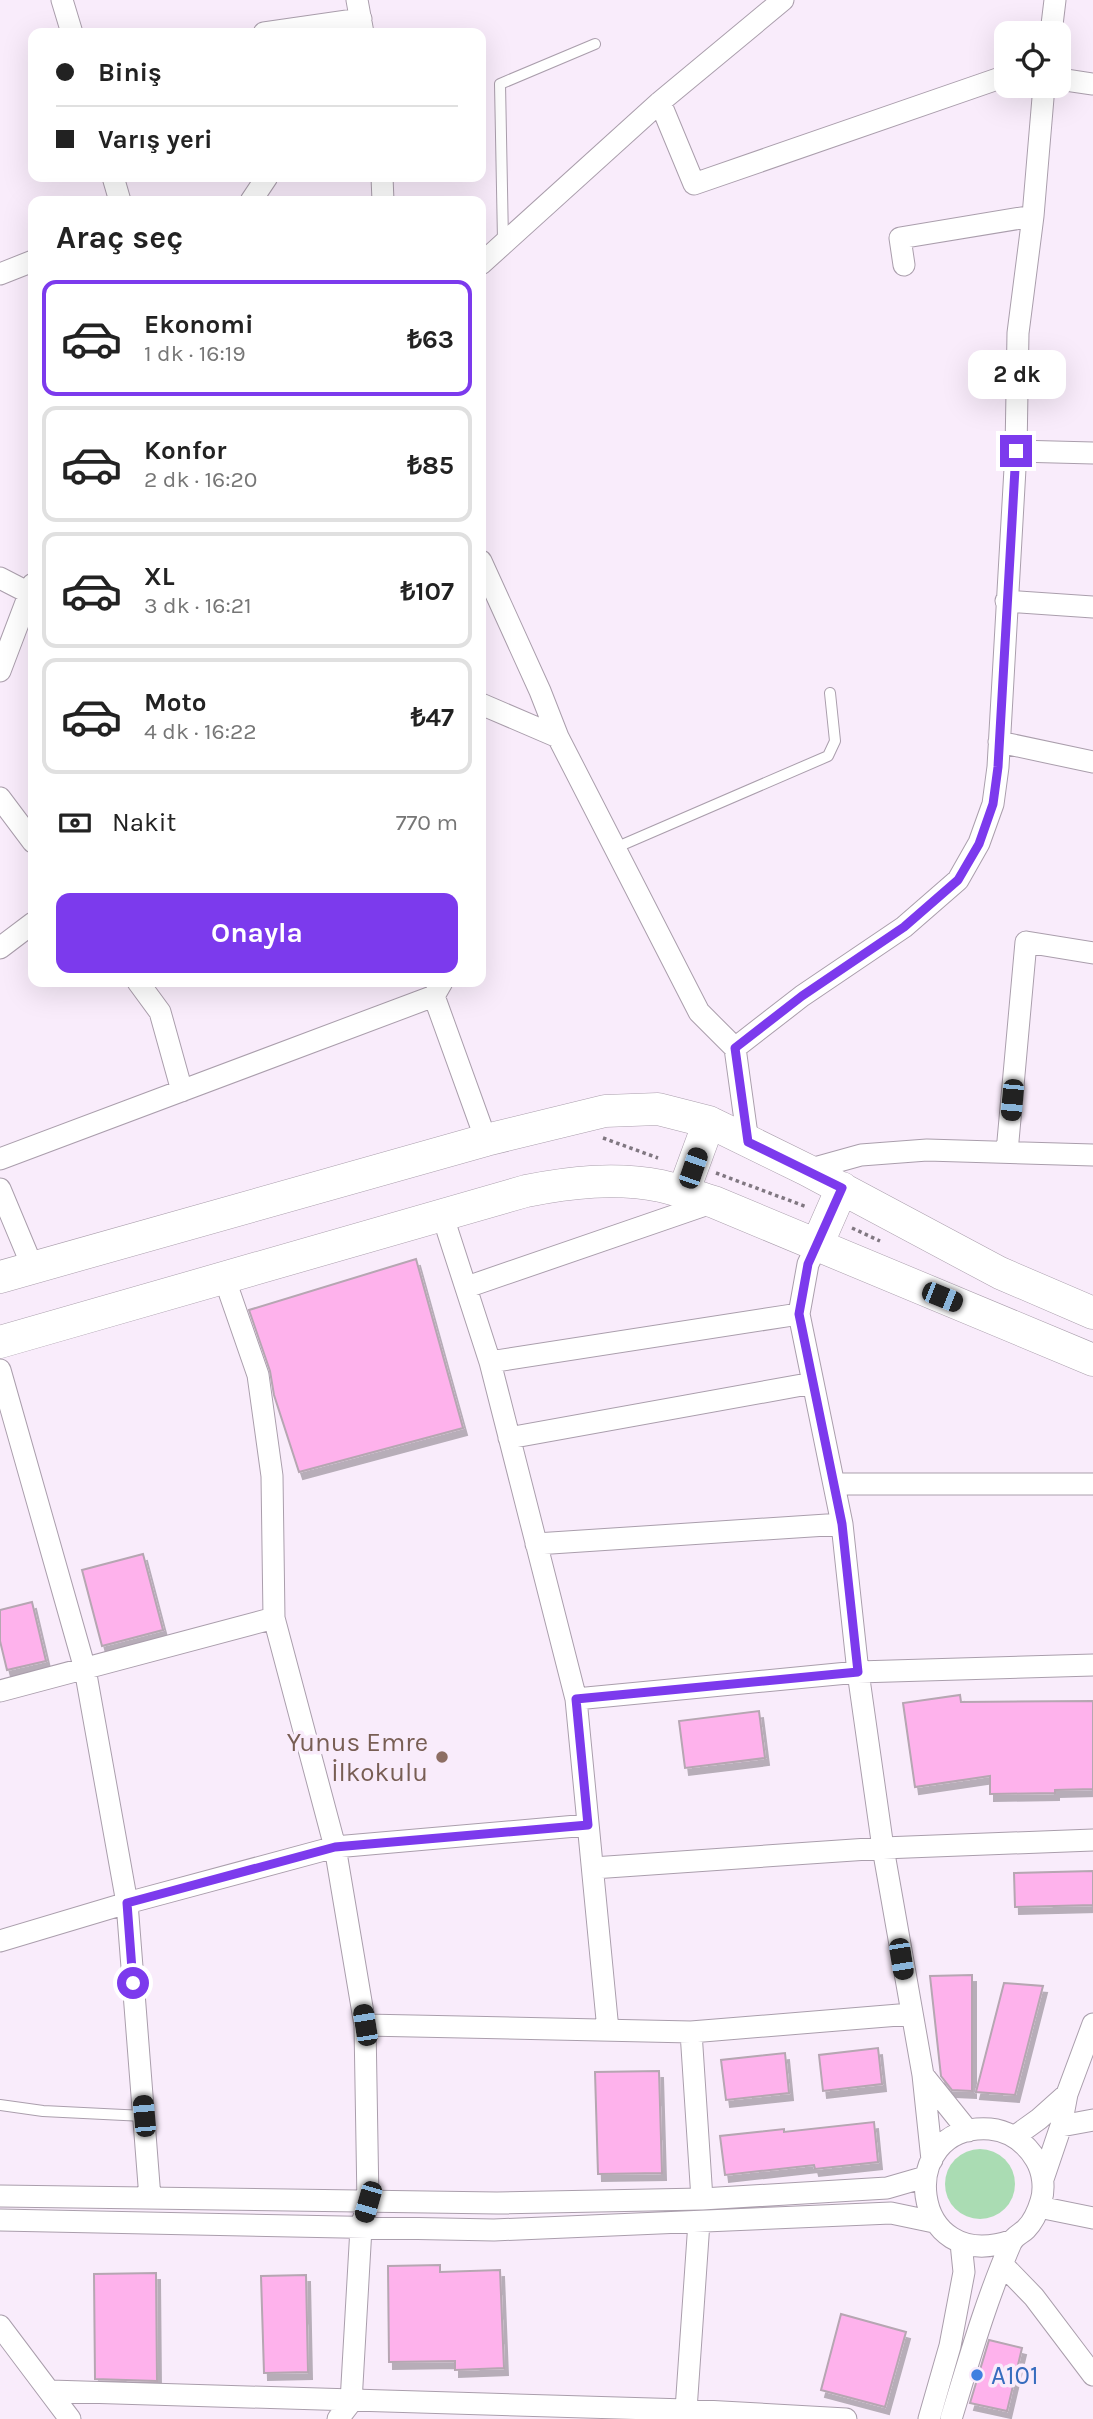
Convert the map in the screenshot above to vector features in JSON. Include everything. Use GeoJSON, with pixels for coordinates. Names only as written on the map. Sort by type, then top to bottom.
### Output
{"type":"FeatureCollection","features":[{"type":"Feature","properties":{"kind":"main road"},"geometry":{"type":"LineString","coordinates":[[0,1277],[486,1140],[605,1111],[657,1109],[709,1122],[807,1170],[835,1202],[1093,1313]]}},
{"type":"Feature","properties":{"kind":"main road"},"geometry":{"type":"LineString","coordinates":[[688,1180],[709,1122]]}},
{"type":"Feature","properties":{"kind":"main road"},"geometry":{"type":"LineString","coordinates":[[688,1180],[714,1202],[1093,1360]]}},
{"type":"Feature","properties":{"kind":"main road"},"geometry":{"type":"LineString","coordinates":[[0,1342],[526,1191],[560,1184],[597,1181],[661,1186],[688,1180]]}},
{"type":"Feature","properties":{"kind":"main road"},"geometry":{"type":"LineString","coordinates":[[817,1245],[835,1202]]}},
{"type":"Feature","properties":{"kind":"street"},"geometry":{"type":"LineString","coordinates":[[62,0],[70,28]]}},
{"type":"Feature","properties":{"kind":"street"},"geometry":{"type":"LineString","coordinates":[[486,259],[660,102],[783,0]]}},
{"type":"Feature","properties":{"kind":"street"},"geometry":{"type":"LineString","coordinates":[[1052,21],[1055,0]]}},
{"type":"Feature","properties":{"kind":"street"},"geometry":{"type":"LineString","coordinates":[[286,28],[362,11]]}},
{"type":"Feature","properties":{"kind":"street"},"geometry":{"type":"LineString","coordinates":[[660,102],[694,184],[994,80]]}},
{"type":"Feature","properties":{"kind":"street"},"geometry":{"type":"LineString","coordinates":[[1071,81],[1093,84]]}},
{"type":"Feature","properties":{"kind":"street"},"geometry":{"type":"LineString","coordinates":[[735,1048],[802,996],[904,927],[958,880],[979,844],[993,804],[1016,451],[1018,333],[1033,216],[1043,98]]}},
{"type":"Feature","properties":{"kind":"street"},"geometry":{"type":"LineString","coordinates":[[904,265],[900,238],[1033,216]]}},
{"type":"Feature","properties":{"kind":"street"},"geometry":{"type":"LineString","coordinates":[[0,274],[28,263]]}},
{"type":"Feature","properties":{"kind":"street"},"geometry":{"type":"LineString","coordinates":[[1016,451],[1093,453]]}},
{"type":"Feature","properties":{"kind":"street"},"geometry":{"type":"LineString","coordinates":[[486,572],[558,737],[699,1012],[735,1048],[748,1142]]}},
{"type":"Feature","properties":{"kind":"street"},"geometry":{"type":"LineString","coordinates":[[0,578],[28,589]]}},
{"type":"Feature","properties":{"kind":"street"},"geometry":{"type":"LineString","coordinates":[[486,596],[503,609]]}},
{"type":"Feature","properties":{"kind":"street"},"geometry":{"type":"LineString","coordinates":[[0,671],[28,601]]}},
{"type":"Feature","properties":{"kind":"street"},"geometry":{"type":"LineString","coordinates":[[1006,601],[1093,607]]}},
{"type":"Feature","properties":{"kind":"street"},"geometry":{"type":"LineString","coordinates":[[486,706],[558,737]]}},
{"type":"Feature","properties":{"kind":"street"},"geometry":{"type":"LineString","coordinates":[[999,742],[1093,762]]}},
{"type":"Feature","properties":{"kind":"street"},"geometry":{"type":"LineString","coordinates":[[0,798],[28,835]]}},
{"type":"Feature","properties":{"kind":"street"},"geometry":{"type":"LineString","coordinates":[[0,948],[28,927]]}},
{"type":"Feature","properties":{"kind":"street"},"geometry":{"type":"LineString","coordinates":[[1007,1152],[1026,942],[1093,953]]}},
{"type":"Feature","properties":{"kind":"street"},"geometry":{"type":"LineString","coordinates":[[142,987],[160,1012],[182,1091]]}},
{"type":"Feature","properties":{"kind":"street"},"geometry":{"type":"LineString","coordinates":[[0,1159],[182,1091],[438,989],[486,1140]]}},
{"type":"Feature","properties":{"kind":"street"},"geometry":{"type":"LineString","coordinates":[[807,1170],[861,1156],[927,1150],[1093,1155]]}},
{"type":"Feature","properties":{"kind":"street"},"geometry":{"type":"LineString","coordinates":[[0,1189],[33,1268]]}},
{"type":"Feature","properties":{"kind":"street"},"geometry":{"type":"LineString","coordinates":[[467,1287],[714,1202]]}},
{"type":"Feature","properties":{"kind":"street"},"geometry":{"type":"LineString","coordinates":[[442,1214],[490,1362],[576,1699],[608,2030]]}},
{"type":"Feature","properties":{"kind":"street"},"geometry":{"type":"LineString","coordinates":[[817,1245],[808,1264],[799,1314],[842,1524],[858,1672],[883,1848],[923,2075],[928,2169],[924,2187],[926,2205],[934,2222],[946,2234],[961,2243],[978,2247],[996,2246],[1013,2240],[1027,2229],[1037,2214],[1043,2179],[1061,2126],[1067,2094],[1093,2024]]}},
{"type":"Feature","properties":{"kind":"street"},"geometry":{"type":"LineString","coordinates":[[224,1277],[258,1375],[272,1476],[274,1618],[335,1847],[365,2025],[368,2202],[361,2228],[351,2402],[338,2419]]}},
{"type":"Feature","properties":{"kind":"street"},"geometry":{"type":"LineString","coordinates":[[490,1362],[799,1314]]}},
{"type":"Feature","properties":{"kind":"street"},"geometry":{"type":"LineString","coordinates":[[0,1370],[6,1418],[85,1669],[127,1903],[150,2198]]}},
{"type":"Feature","properties":{"kind":"street"},"geometry":{"type":"LineString","coordinates":[[509,1438],[813,1383]]}},
{"type":"Feature","properties":{"kind":"street"},"geometry":{"type":"LineString","coordinates":[[834,1484],[1093,1483]]}},
{"type":"Feature","properties":{"kind":"street"},"geometry":{"type":"LineString","coordinates":[[536,1544],[842,1524]]}},
{"type":"Feature","properties":{"kind":"street"},"geometry":{"type":"LineString","coordinates":[[0,1692],[274,1618]]}},
{"type":"Feature","properties":{"kind":"street"},"geometry":{"type":"LineString","coordinates":[[576,1699],[858,1672],[1093,1665]]}},
{"type":"Feature","properties":{"kind":"street"},"geometry":{"type":"LineString","coordinates":[[0,1941],[127,1903],[335,1847],[588,1825]]}},
{"type":"Feature","properties":{"kind":"street"},"geometry":{"type":"LineString","coordinates":[[593,1868],[883,1848],[1093,1840]]}},
{"type":"Feature","properties":{"kind":"street"},"geometry":{"type":"LineString","coordinates":[[365,2025],[691,2032],[911,2014]]}},
{"type":"Feature","properties":{"kind":"street"},"geometry":{"type":"LineString","coordinates":[[691,2032],[702,2199]]}},
{"type":"Feature","properties":{"kind":"street"},"geometry":{"type":"LineString","coordinates":[[923,2075],[968,2131]]}},
{"type":"Feature","properties":{"kind":"street"},"geometry":{"type":"LineString","coordinates":[[1014,2137],[1067,2094]]}},
{"type":"Feature","properties":{"kind":"street"},"geometry":{"type":"LineString","coordinates":[[1061,2126],[1093,2120]]}},
{"type":"Feature","properties":{"kind":"street"},"geometry":{"type":"LineString","coordinates":[[0,2196],[497,2203],[702,2199],[887,2188],[928,2169],[947,2141],[979,2128],[997,2130],[1014,2137],[1028,2148],[1038,2162],[1043,2179]]}},
{"type":"Feature","properties":{"kind":"street"},"geometry":{"type":"LineString","coordinates":[[1039,2207],[1093,2218]]}},
{"type":"Feature","properties":{"kind":"street"},"geometry":{"type":"LineString","coordinates":[[0,2220],[494,2230],[891,2213],[934,2222]]}},
{"type":"Feature","properties":{"kind":"street"},"geometry":{"type":"LineString","coordinates":[[685,2415],[699,2222]]}},
{"type":"Feature","properties":{"kind":"street"},"geometry":{"type":"LineString","coordinates":[[951,2419],[980,2322],[1013,2240]]}},
{"type":"Feature","properties":{"kind":"street"},"geometry":{"type":"LineString","coordinates":[[929,2419],[950,2346],[964,2272],[961,2243]]}},
{"type":"Feature","properties":{"kind":"street"},"geometry":{"type":"LineString","coordinates":[[1003,2265],[1086,2353],[1093,2375]]}},
{"type":"Feature","properties":{"kind":"street"},"geometry":{"type":"LineString","coordinates":[[0,2326],[70,2419]]}},
{"type":"Feature","properties":{"kind":"street"},"geometry":{"type":"LineString","coordinates":[[50,2391],[351,2402],[509,2412],[846,2419]]}},
{"type":"Feature","properties":{"kind":"lane"},"geometry":{"type":"LineString","coordinates":[[503,244],[500,84],[595,44]]}},
{"type":"Feature","properties":{"kind":"lane"},"geometry":{"type":"LineString","coordinates":[[615,848],[828,755],[835,741],[830,693]]}},
{"type":"Feature","properties":{"kind":"lane"},"geometry":{"type":"LineString","coordinates":[[0,2105],[43,2111],[144,2116]]}},
{"type":"Feature","properties":{"kind":"path"},"geometry":{"type":"LineString","coordinates":[[601,1137],[671,1164],[688,1180],[713,1172],[835,1202],[891,1246]]}},
{"type":"Feature","properties":{"kind":"green space"},"geometry":{"type":"Polygon","coordinates":[[[980,2149],[999,2155],[1009,2165],[1015,2184],[1009,2203],[999,2213],[980,2219],[961,2213],[951,2203],[945,2184],[951,2165],[961,2155],[980,2149]]]}},
{"type":"Feature","properties":{"kind":"building"},"geometry":{"type":"Polygon","coordinates":[[[416,1259],[463,1428],[299,1472],[249,1310],[416,1259]]]}},
{"type":"Feature","properties":{"kind":"building"},"geometry":{"type":"Polygon","coordinates":[[[143,1554],[163,1630],[102,1646],[82,1570],[143,1554]]]}},
{"type":"Feature","properties":{"kind":"building"},"geometry":{"type":"Polygon","coordinates":[[[32,1602],[46,1661],[7,1670],[0,1641],[0,1610],[32,1602]]]}},
{"type":"Feature","properties":{"kind":"building"},"geometry":{"type":"Polygon","coordinates":[[[960,1695],[961,1702],[1093,1701],[1093,1789],[1055,1790],[1055,1793],[990,1794],[990,1776],[915,1787],[903,1703],[960,1695]]]}},
{"type":"Feature","properties":{"kind":"building"},"geometry":{"type":"Polygon","coordinates":[[[759,1711],[765,1758],[685,1768],[679,1721],[759,1711]]]}},
{"type":"Feature","properties":{"kind":"building"},"geometry":{"type":"Polygon","coordinates":[[[1093,1871],[1093,1905],[1015,1907],[1014,1873],[1093,1871]]]}},
{"type":"Feature","properties":{"kind":"building"},"geometry":{"type":"Polygon","coordinates":[[[972,1975],[972,2091],[952,2090],[941,2076],[930,1976],[972,1975]]]}},
{"type":"Feature","properties":{"kind":"building"},"geometry":{"type":"Polygon","coordinates":[[[1004,1983],[1043,1986],[1015,2095],[976,2092],[1004,1983]]]}},
{"type":"Feature","properties":{"kind":"building"},"geometry":{"type":"Polygon","coordinates":[[[878,2048],[882,2084],[823,2091],[819,2055],[878,2048]]]}},
{"type":"Feature","properties":{"kind":"building"},"geometry":{"type":"Polygon","coordinates":[[[785,2053],[789,2093],[726,2100],[721,2060],[785,2053]]]}},
{"type":"Feature","properties":{"kind":"building"},"geometry":{"type":"Polygon","coordinates":[[[659,2071],[662,2173],[598,2174],[595,2072],[659,2071]]]}},
{"type":"Feature","properties":{"kind":"building"},"geometry":{"type":"Polygon","coordinates":[[[874,2122],[878,2162],[815,2169],[814,2165],[725,2175],[720,2136],[874,2122]]]}},
{"type":"Feature","properties":{"kind":"building"},"geometry":{"type":"Polygon","coordinates":[[[440,2265],[440,2272],[500,2270],[504,2368],[455,2370],[455,2361],[389,2362],[388,2266],[440,2265]]]}},
{"type":"Feature","properties":{"kind":"building"},"geometry":{"type":"Polygon","coordinates":[[[156,2273],[157,2381],[95,2379],[94,2274],[156,2273]]]}},
{"type":"Feature","properties":{"kind":"building"},"geometry":{"type":"Polygon","coordinates":[[[306,2275],[308,2372],[264,2373],[261,2276],[306,2275]]]}},
{"type":"Feature","properties":{"kind":"building"},"geometry":{"type":"Polygon","coordinates":[[[841,2314],[906,2332],[885,2407],[821,2390],[841,2314]]]}},
{"type":"Feature","properties":{"kind":"building"},"geometry":{"type":"Polygon","coordinates":[[[989,2340],[1022,2348],[1007,2411],[970,2403],[989,2340]]]}},
{"type":"Feature","properties":{"kind":"place","name":"Yunus Emre İlkokulu"},"geometry":{"type":"Point","coordinates":[442,1757]}},
{"type":"Feature","properties":{"kind":"place","name":"A101"},"geometry":{"type":"Point","coordinates":[977,2375]}},
{"type":"Feature","properties":{"kind":"route"},"geometry":{"type":"LineString","coordinates":[[133,1983],[127,1903],[335,1847],[588,1825],[576,1699],[858,1672],[842,1524],[799,1314],[808,1264],[842,1188],[748,1142],[735,1048],[802,996],[904,927],[958,880],[979,844],[993,804],[998,767],[1016,451]]}}]}
